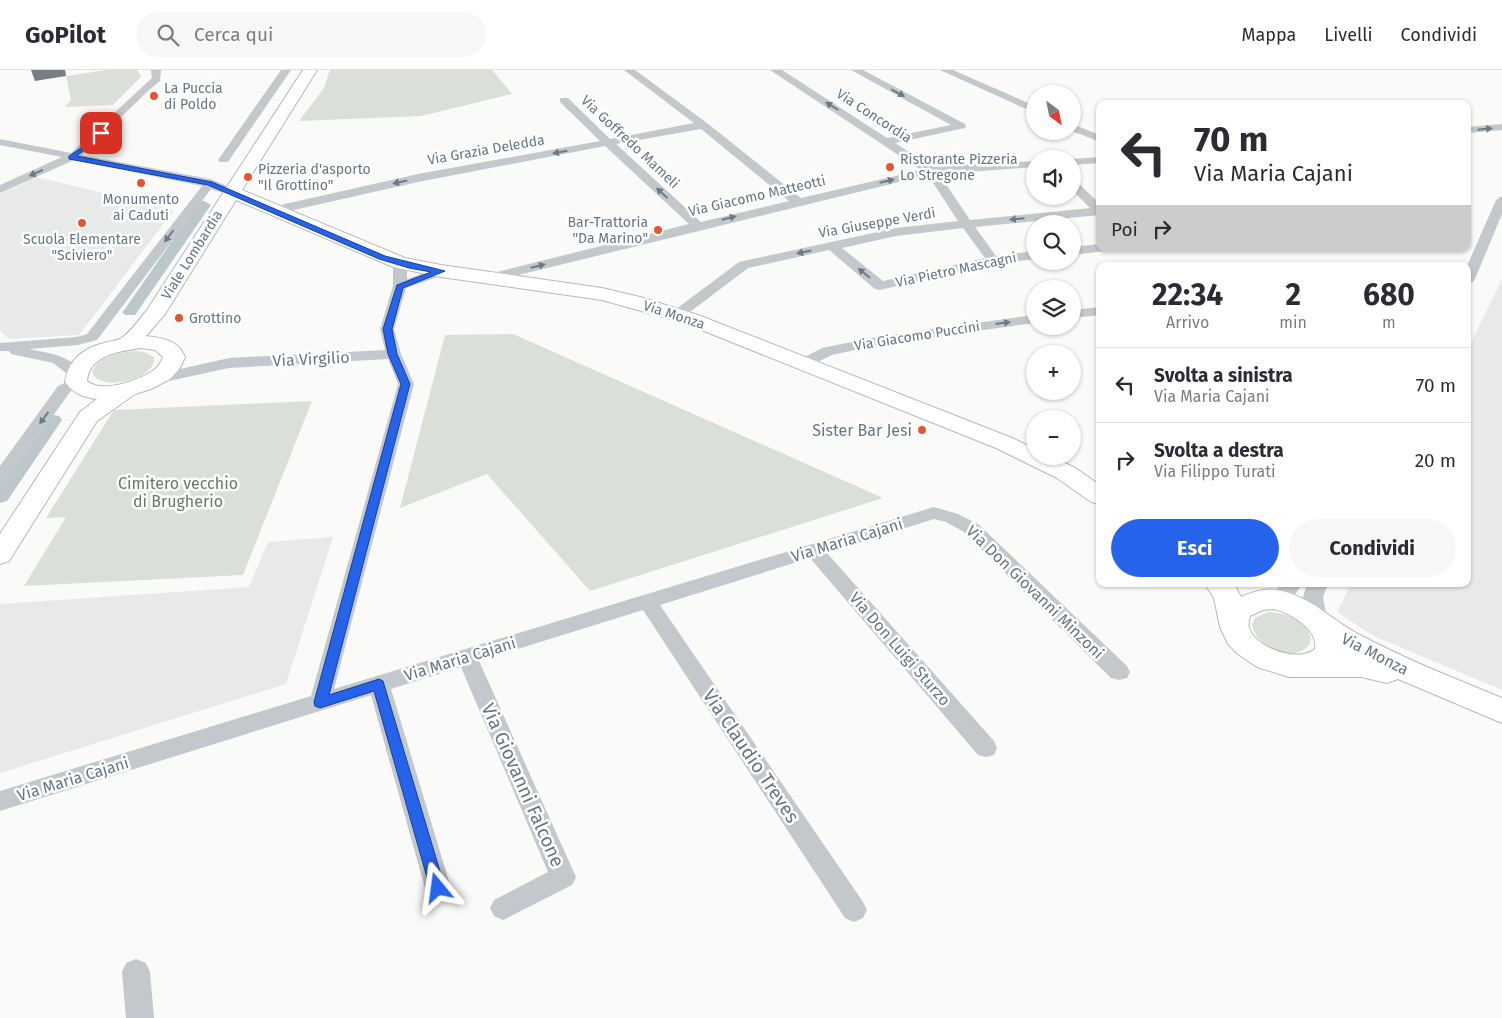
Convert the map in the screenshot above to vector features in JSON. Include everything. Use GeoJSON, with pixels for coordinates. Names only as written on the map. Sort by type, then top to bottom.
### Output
{"type":"FeatureCollection","features":[{"type":"Feature","properties":{"kind":"main road"},"geometry":{"type":"LineString","coordinates":[[129,343],[146,342],[167,351]]}},
{"type":"Feature","properties":{"kind":"street"},"geometry":{"type":"LineString","coordinates":[[144,88],[157,79],[156,70]]}},
{"type":"Feature","properties":{"kind":"street"},"geometry":{"type":"LineString","coordinates":[[224,160],[286,70]]}},
{"type":"Feature","properties":{"kind":"street","name":"Viale Lombardia"},"geometry":{"type":"LineString","coordinates":[[129,343],[155,314],[310,70]]}},
{"type":"Feature","properties":{"kind":"street"},"geometry":{"type":"LineString","coordinates":[[632,70],[797,201]]}},
{"type":"Feature","properties":{"kind":"street","name":"Via Concordia"},"geometry":{"type":"LineString","coordinates":[[775,70],[888,141],[931,171]]}},
{"type":"Feature","properties":{"kind":"street"},"geometry":{"type":"LineString","coordinates":[[856,70],[961,126],[888,141]]}},
{"type":"Feature","properties":{"kind":"street"},"geometry":{"type":"LineString","coordinates":[[945,70],[1026,106]]}},
{"type":"Feature","properties":{"kind":"street"},"geometry":{"type":"LineString","coordinates":[[0,189],[72,157],[89,145],[144,88],[148,82],[146,75]]}},
{"type":"Feature","properties":{"kind":"street","name":"Via Goffredo Mameli"},"geometry":{"type":"LineString","coordinates":[[564,100],[698,226]]}},
{"type":"Feature","properties":{"kind":"street","name":"Via Grazia Deledda"},"geometry":{"type":"LineString","coordinates":[[276,210],[418,178],[703,125]]}},
{"type":"Feature","properties":{"kind":"street"},"geometry":{"type":"LineString","coordinates":[[1471,130],[1502,127]]}},
{"type":"Feature","properties":{"kind":"street"},"geometry":{"type":"LineString","coordinates":[[1081,131],[1096,137]]}},
{"type":"Feature","properties":{"kind":"street"},"geometry":{"type":"LineString","coordinates":[[0,142],[210,183],[231,192]]}},
{"type":"Feature","properties":{"kind":"street"},"geometry":{"type":"LineString","coordinates":[[1081,161],[1096,160]]}},
{"type":"Feature","properties":{"kind":"street","name":"Via Giacomo Matteotti"},"geometry":{"type":"LineString","coordinates":[[490,278],[797,201],[931,171],[1026,165]]}},
{"type":"Feature","properties":{"kind":"street"},"geometry":{"type":"LineString","coordinates":[[931,171],[966,224],[993,260]]}},
{"type":"Feature","properties":{"kind":"street","name":"Viale Lombardia"},"geometry":{"type":"LineString","coordinates":[[0,347],[78,341],[92,337],[210,183]]}},
{"type":"Feature","properties":{"kind":"street","name":"Via Monza"},"geometry":{"type":"LineString","coordinates":[[231,192],[400,264],[602,294],[677,315],[1004,443],[1066,474],[1096,493]]}},
{"type":"Feature","properties":{"kind":"street"},"geometry":{"type":"LineString","coordinates":[[1081,192],[1096,207]]}},
{"type":"Feature","properties":{"kind":"street"},"geometry":{"type":"LineString","coordinates":[[1471,271],[1502,200]]}},
{"type":"Feature","properties":{"kind":"street","name":"Via Giuseppe Verdi"},"geometry":{"type":"LineString","coordinates":[[677,315],[744,265],[896,232],[1096,211]]}},
{"type":"Feature","properties":{"kind":"street","name":"Via Pietro Mascagni"},"geometry":{"type":"LineString","coordinates":[[832,246],[880,286],[993,260],[1026,256]]}},
{"type":"Feature","properties":{"kind":"street"},"geometry":{"type":"LineString","coordinates":[[1081,250],[1096,248]]}},
{"type":"Feature","properties":{"kind":"street"},"geometry":{"type":"LineString","coordinates":[[320,702],[406,384],[393,354],[387,329],[400,286],[400,264]]}},
{"type":"Feature","properties":{"kind":"street"},"geometry":{"type":"LineString","coordinates":[[400,286],[441,271]]}},
{"type":"Feature","properties":{"kind":"street"},"geometry":{"type":"LineString","coordinates":[[1081,313],[1096,311]]}},
{"type":"Feature","properties":{"kind":"street","name":"Viale Lombardia"},"geometry":{"type":"LineString","coordinates":[[155,314],[154,333],[167,351]]}},
{"type":"Feature","properties":{"kind":"street","name":"Via Giacomo Puccini"},"geometry":{"type":"LineString","coordinates":[[802,364],[827,351],[882,340],[1026,320]]}},
{"type":"Feature","properties":{"kind":"street"},"geometry":{"type":"LineString","coordinates":[[88,417],[79,382],[80,366],[89,358],[102,351],[129,343]]}},
{"type":"Feature","properties":{"kind":"street"},"geometry":{"type":"LineString","coordinates":[[0,347],[28,346],[102,351]]}},
{"type":"Feature","properties":{"kind":"street"},"geometry":{"type":"LineString","coordinates":[[0,347],[58,360],[79,382],[99,392],[131,388]]}},
{"type":"Feature","properties":{"kind":"street"},"geometry":{"type":"LineString","coordinates":[[0,555],[88,417],[114,397],[155,379],[169,368],[167,351]]}},
{"type":"Feature","properties":{"kind":"street","name":"Via Virgilio"},"geometry":{"type":"LineString","coordinates":[[167,351],[229,363]]}},
{"type":"Feature","properties":{"kind":"street","name":"Via Virgilio"},"geometry":{"type":"LineString","coordinates":[[155,379],[229,363],[393,354]]}},
{"type":"Feature","properties":{"kind":"street"},"geometry":{"type":"LineString","coordinates":[[0,478],[64,389],[79,382]]}},
{"type":"Feature","properties":{"kind":"street","name":"Via Don Giovanni Minzoni"},"geometry":{"type":"LineString","coordinates":[[919,518],[934,513],[952,518],[971,528],[1119,672]]}},
{"type":"Feature","properties":{"kind":"street","name":"Via Maria Cajani"},"geometry":{"type":"LineString","coordinates":[[0,801],[919,518]]}},
{"type":"Feature","properties":{"kind":"street","name":"Via Don Luigi Sturzo"},"geometry":{"type":"LineString","coordinates":[[814,550],[986,748]]}},
{"type":"Feature","properties":{"kind":"street"},"geometry":{"type":"LineString","coordinates":[[1221,587],[1230,602],[1234,625],[1239,638],[1251,650],[1267,660],[1286,666],[1304,666],[1317,663],[1326,657],[1331,649],[1330,639],[1312,604],[1312,597],[1317,587]]}},
{"type":"Feature","properties":{"kind":"street"},"geometry":{"type":"LineString","coordinates":[[1254,587],[1280,594],[1321,624]]}},
{"type":"Feature","properties":{"kind":"street"},"geometry":{"type":"LineString","coordinates":[[1234,625],[1237,611],[1252,602],[1280,594]]}},
{"type":"Feature","properties":{"kind":"street","name":"Via Claudio Treves"},"geometry":{"type":"LineString","coordinates":[[647,601],[854,910]]}},
{"type":"Feature","properties":{"kind":"street","name":"Via Monza"},"geometry":{"type":"LineString","coordinates":[[1321,624],[1352,645],[1425,679],[1502,711]]}},
{"type":"Feature","properties":{"kind":"street","name":"Via Giovanni Falcone"},"geometry":{"type":"LineString","coordinates":[[467,657],[563,877],[503,908]]}},
{"type":"Feature","properties":{"kind":"street","name":"Via Monza"},"geometry":{"type":"LineString","coordinates":[[1304,666],[1361,666],[1425,679]]}},
{"type":"Feature","properties":{"kind":"street"},"geometry":{"type":"LineString","coordinates":[[379,684],[438,888]]}},
{"type":"Feature","properties":{"kind":"street"},"geometry":{"type":"LineString","coordinates":[[136,972],[140,1018]]}},
{"type":"Feature","properties":{"kind":"shaded area"},"geometry":{"type":"Polygon","coordinates":[[[36,177],[174,210],[79,335],[9,339],[1,332],[0,324],[0,194],[36,177]]]}},
{"type":"Feature","properties":{"kind":"shaded area"},"geometry":{"type":"Polygon","coordinates":[[[1502,279],[1502,690],[1374,636],[1337,612],[1350,587],[1471,587],[1471,343],[1502,279]]]}},
{"type":"Feature","properties":{"kind":"shaded area"},"geometry":{"type":"Polygon","coordinates":[[[333,537],[286,684],[0,773],[0,604],[249,587],[268,542],[333,537]]]}},
{"type":"Feature","properties":{"kind":"green space"},"geometry":{"type":"Polygon","coordinates":[[[107,70],[137,70],[141,77],[113,105],[65,107],[71,100],[66,76],[107,70]]]}},
{"type":"Feature","properties":{"kind":"green space"},"geometry":{"type":"Polygon","coordinates":[[[330,70],[492,70],[512,94],[421,116],[299,121],[324,88],[330,70]]]}},
{"type":"Feature","properties":{"kind":"green space"},"geometry":{"type":"Polygon","coordinates":[[[513,334],[883,498],[590,591],[487,474],[400,508],[445,335],[513,334]]]}},
{"type":"Feature","properties":{"kind":"green space"},"geometry":{"type":"Polygon","coordinates":[[[135,351],[144,352],[154,357],[153,365],[147,372],[138,377],[116,383],[97,379],[92,373],[99,363],[109,356],[135,351]]]}},
{"type":"Feature","properties":{"kind":"green space","name":"Cimitero vecchio di Brugherio"},"geometry":{"type":"Polygon","coordinates":[[[312,401],[243,575],[24,586],[66,517],[46,518],[114,410],[312,401]]]}},
{"type":"Feature","properties":{"kind":"green space"},"geometry":{"type":"Polygon","coordinates":[[[1268,612],[1287,615],[1306,628],[1311,638],[1306,648],[1299,652],[1291,653],[1273,649],[1265,644],[1254,631],[1252,624],[1255,618],[1268,612]]]}},
{"type":"Feature","properties":{"kind":"waterway"},"geometry":{"type":"LineString","coordinates":[[130,312],[204,205]]}},
{"type":"Feature","properties":{"kind":"waterway"},"geometry":{"type":"LineString","coordinates":[[0,497],[53,420]]}},
{"type":"Feature","properties":{"kind":"place","name":"La Puccia di Poldo"},"geometry":{"type":"Point","coordinates":[154,96]}},
{"type":"Feature","properties":{"kind":"place","name":"Ristorante Pizzeria Lo Stregone"},"geometry":{"type":"Point","coordinates":[890,167]}},
{"type":"Feature","properties":{"kind":"place","name":"Pizzeria d'asporto \"Il Grottino\""},"geometry":{"type":"Point","coordinates":[248,177]}},
{"type":"Feature","properties":{"kind":"place","name":"Monumento ai Caduti"},"geometry":{"type":"Point","coordinates":[141,183]}},
{"type":"Feature","properties":{"kind":"place","name":"Scuola Elementare \"Sciviero\""},"geometry":{"type":"Point","coordinates":[82,223]}},
{"type":"Feature","properties":{"kind":"place","name":"Bar-Trattoria \"Da Marino\""},"geometry":{"type":"Point","coordinates":[658,230]}},
{"type":"Feature","properties":{"kind":"place","name":"Grottino"},"geometry":{"type":"Point","coordinates":[179,318]}},
{"type":"Feature","properties":{"kind":"place","name":"Sister Bar Jesi"},"geometry":{"type":"Point","coordinates":[922,430]}},
{"type":"Feature","properties":{"kind":"route"},"geometry":{"type":"LineString","coordinates":[[101,133],[72,157],[210,183],[391,261],[441,271],[400,286],[387,329],[393,354],[406,384],[397,410],[320,702],[379,684],[438,888]]}}]}
